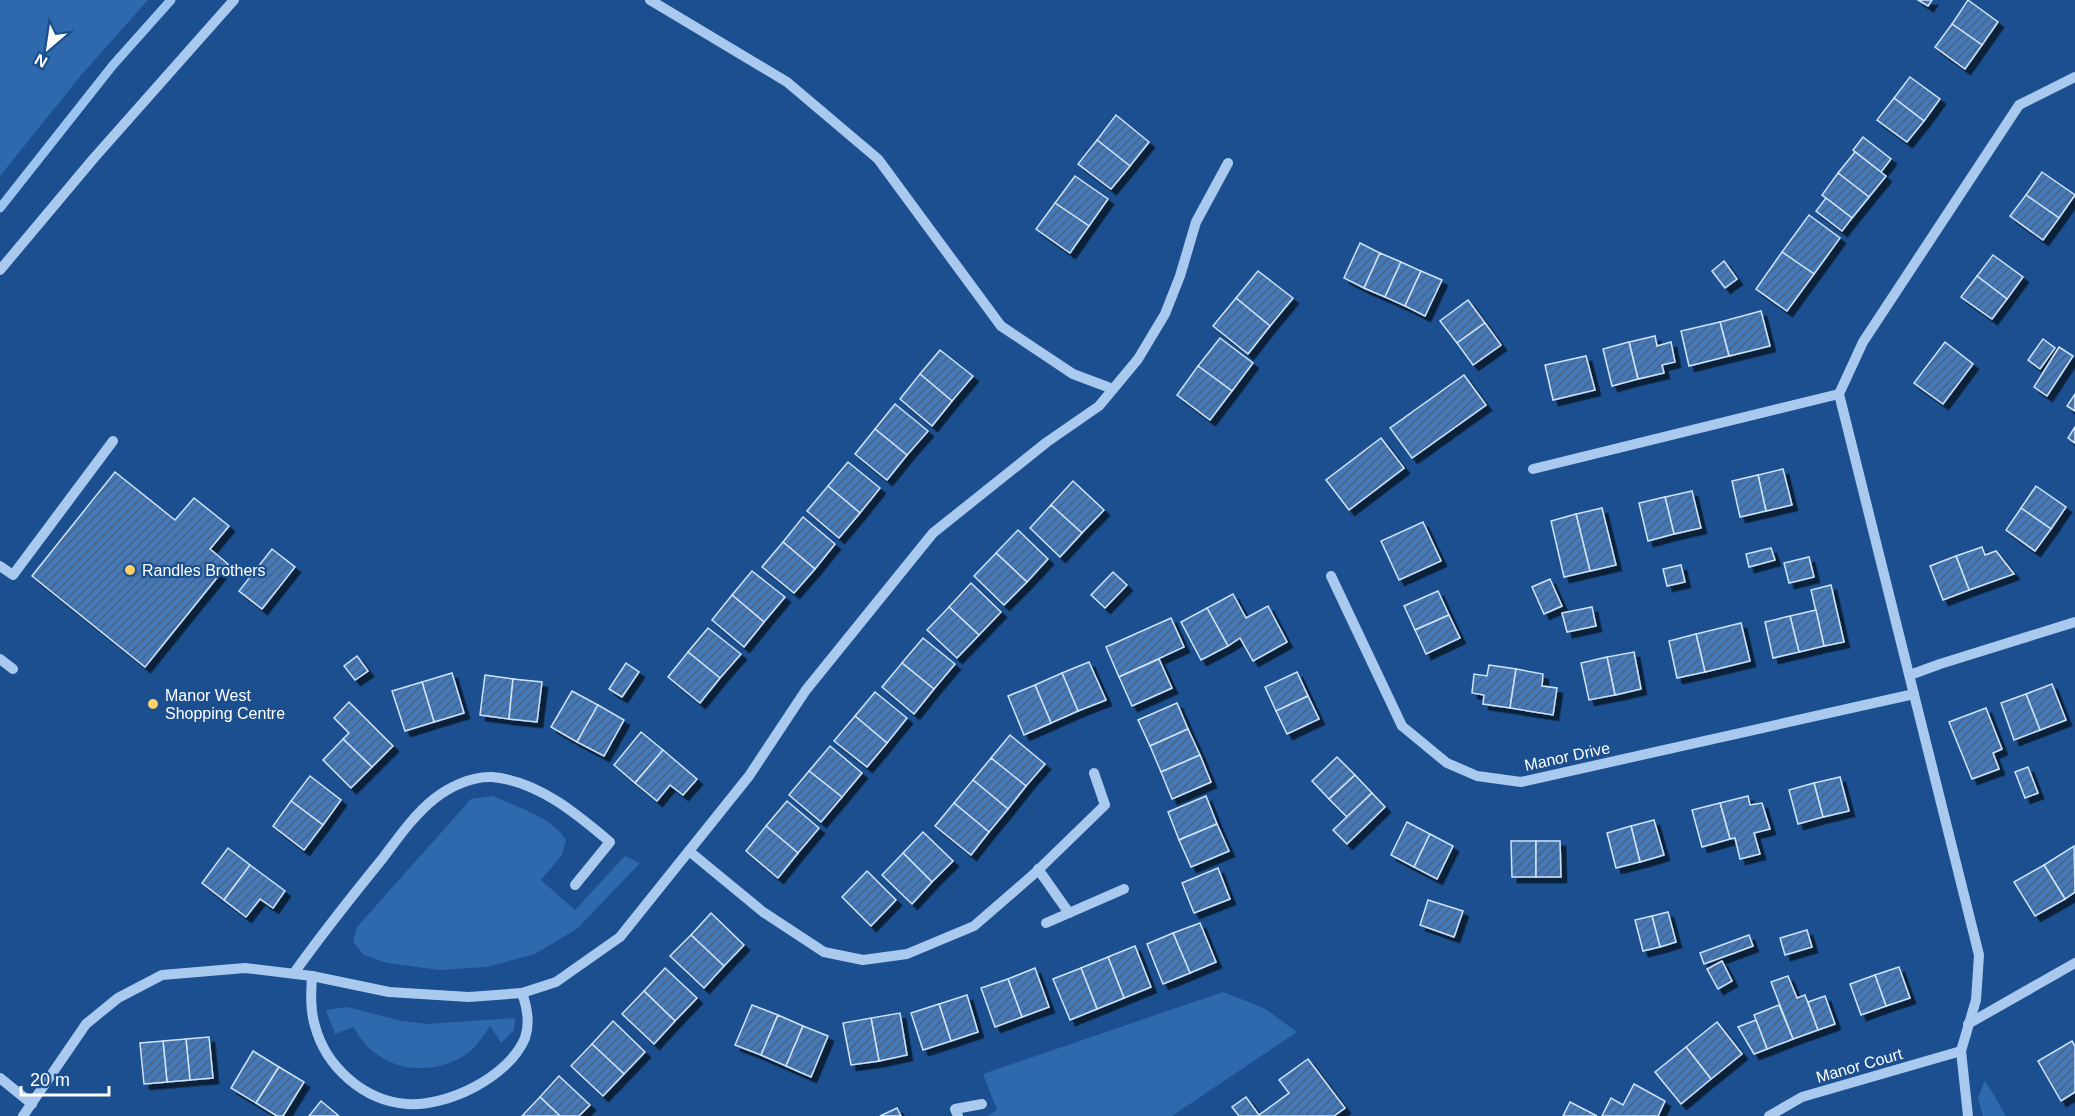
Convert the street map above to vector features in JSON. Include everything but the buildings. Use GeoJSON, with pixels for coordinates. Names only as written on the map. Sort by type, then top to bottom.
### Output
{"type":"FeatureCollection","features":[{"type":"Feature","properties":{"kind":"street"},"geometry":{"type":"LineString","coordinates":[[0,270],[94,158],[234,0]]}},
{"type":"Feature","properties":{"kind":"street"},"geometry":{"type":"LineString","coordinates":[[650,0],[787,82],[878,159],[1001,326],[1073,374],[1113,389]]}},
{"type":"Feature","properties":{"kind":"street"},"geometry":{"type":"LineString","coordinates":[[1968,1116],[1961,1051],[1976,1000],[1979,955],[1839,394],[1863,342],[2019,105],[2075,78]]}},
{"type":"Feature","properties":{"kind":"street"},"geometry":{"type":"LineString","coordinates":[[23,1116],[86,1024],[118,998],[162,975],[245,968],[312,976],[389,992],[469,997],[522,993],[556,982],[620,938],[749,776],[806,690],[933,533],[1047,442],[1099,406],[1138,359],[1165,314],[1180,276],[1196,222],[1228,163]]}},
{"type":"Feature","properties":{"kind":"street"},"geometry":{"type":"LineString","coordinates":[[1533,469],[1839,394]]}},
{"type":"Feature","properties":{"kind":"street"},"geometry":{"type":"LineString","coordinates":[[0,566],[13,575],[113,441]]}},
{"type":"Feature","properties":{"kind":"street","name":"Manor Drive"},"geometry":{"type":"LineString","coordinates":[[1331,576],[1402,726],[1447,763],[1476,776],[1521,782],[1914,694]]}},
{"type":"Feature","properties":{"kind":"street"},"geometry":{"type":"LineString","coordinates":[[1910,675],[2075,622]]}},
{"type":"Feature","properties":{"kind":"street"},"geometry":{"type":"LineString","coordinates":[[0,659],[13,669]]}},
{"type":"Feature","properties":{"kind":"street"},"geometry":{"type":"LineString","coordinates":[[689,851],[763,912],[824,952],[863,960],[907,954],[974,926],[1105,805],[1094,773]]}},
{"type":"Feature","properties":{"kind":"street"},"geometry":{"type":"LineString","coordinates":[[294,974],[324,931],[410,824],[433,800],[460,783],[491,777],[523,785],[570,808],[610,842],[575,885]]}},
{"type":"Feature","properties":{"kind":"street"},"geometry":{"type":"LineString","coordinates":[[1038,869],[1069,913]]}},
{"type":"Feature","properties":{"kind":"street"},"geometry":{"type":"LineString","coordinates":[[1046,923],[1124,889]]}},
{"type":"Feature","properties":{"kind":"street"},"geometry":{"type":"LineString","coordinates":[[1968,1024],[2075,963]]}},
{"type":"Feature","properties":{"kind":"street"},"geometry":{"type":"LineString","coordinates":[[312,976],[311,1003],[315,1027],[326,1054],[347,1078],[370,1095],[406,1104],[436,1102],[475,1087],[506,1066],[525,1038],[528,1009],[522,993]]}},
{"type":"Feature","properties":{"kind":"street","name":"Manor Court"},"geometry":{"type":"LineString","coordinates":[[1769,1116],[1802,1097],[1961,1051]]}},
{"type":"Feature","properties":{"kind":"street"},"geometry":{"type":"LineString","coordinates":[[0,1078],[32,1104]]}},
{"type":"Feature","properties":{"kind":"street"},"geometry":{"type":"LineString","coordinates":[[958,1116],[955,1109],[982,1104]]}},
{"type":"Feature","properties":{"kind":"shaded area"},"geometry":{"type":"Polygon","coordinates":[[[0,0],[148,0],[83,73],[0,176],[0,0]]]}},
{"type":"Feature","properties":{"kind":"shaded area"},"geometry":{"type":"Polygon","coordinates":[[[493,796],[543,819],[560,832],[566,840],[562,855],[541,880],[575,910],[625,856],[640,863],[578,928],[535,954],[487,967],[439,970],[387,963],[364,955],[353,942],[357,927],[471,799],[493,796]]]}},
{"type":"Feature","properties":{"kind":"shaded area"},"geometry":{"type":"Polygon","coordinates":[[[1223,992],[1264,1008],[1297,1032],[1172,1116],[987,1116],[997,1110],[983,1074],[1223,992]]]}},
{"type":"Feature","properties":{"kind":"shaded area"},"geometry":{"type":"Polygon","coordinates":[[[347,1007],[402,1021],[428,1024],[515,1018],[514,1030],[501,1043],[490,1026],[481,1040],[459,1059],[434,1067],[409,1067],[384,1059],[374,1052],[353,1027],[335,1034],[326,1010],[347,1007]]]}},
{"type":"Feature","properties":{"kind":"shaded area"},"geometry":{"type":"Polygon","coordinates":[[[1985,1080],[2006,1116],[1983,1116],[1978,1098],[1985,1080]]]}},
{"type":"Feature","properties":{"kind":"waterway"},"geometry":{"type":"LineString","coordinates":[[0,208],[113,65],[171,0]]}},
{"type":"Feature","properties":{"kind":"place","name":"Randles Brothers"},"geometry":{"type":"Point","coordinates":[130,570]}},
{"type":"Feature","properties":{"kind":"place","name":"Manor West Shopping Centre"},"geometry":{"type":"Point","coordinates":[153,704]}}]}
